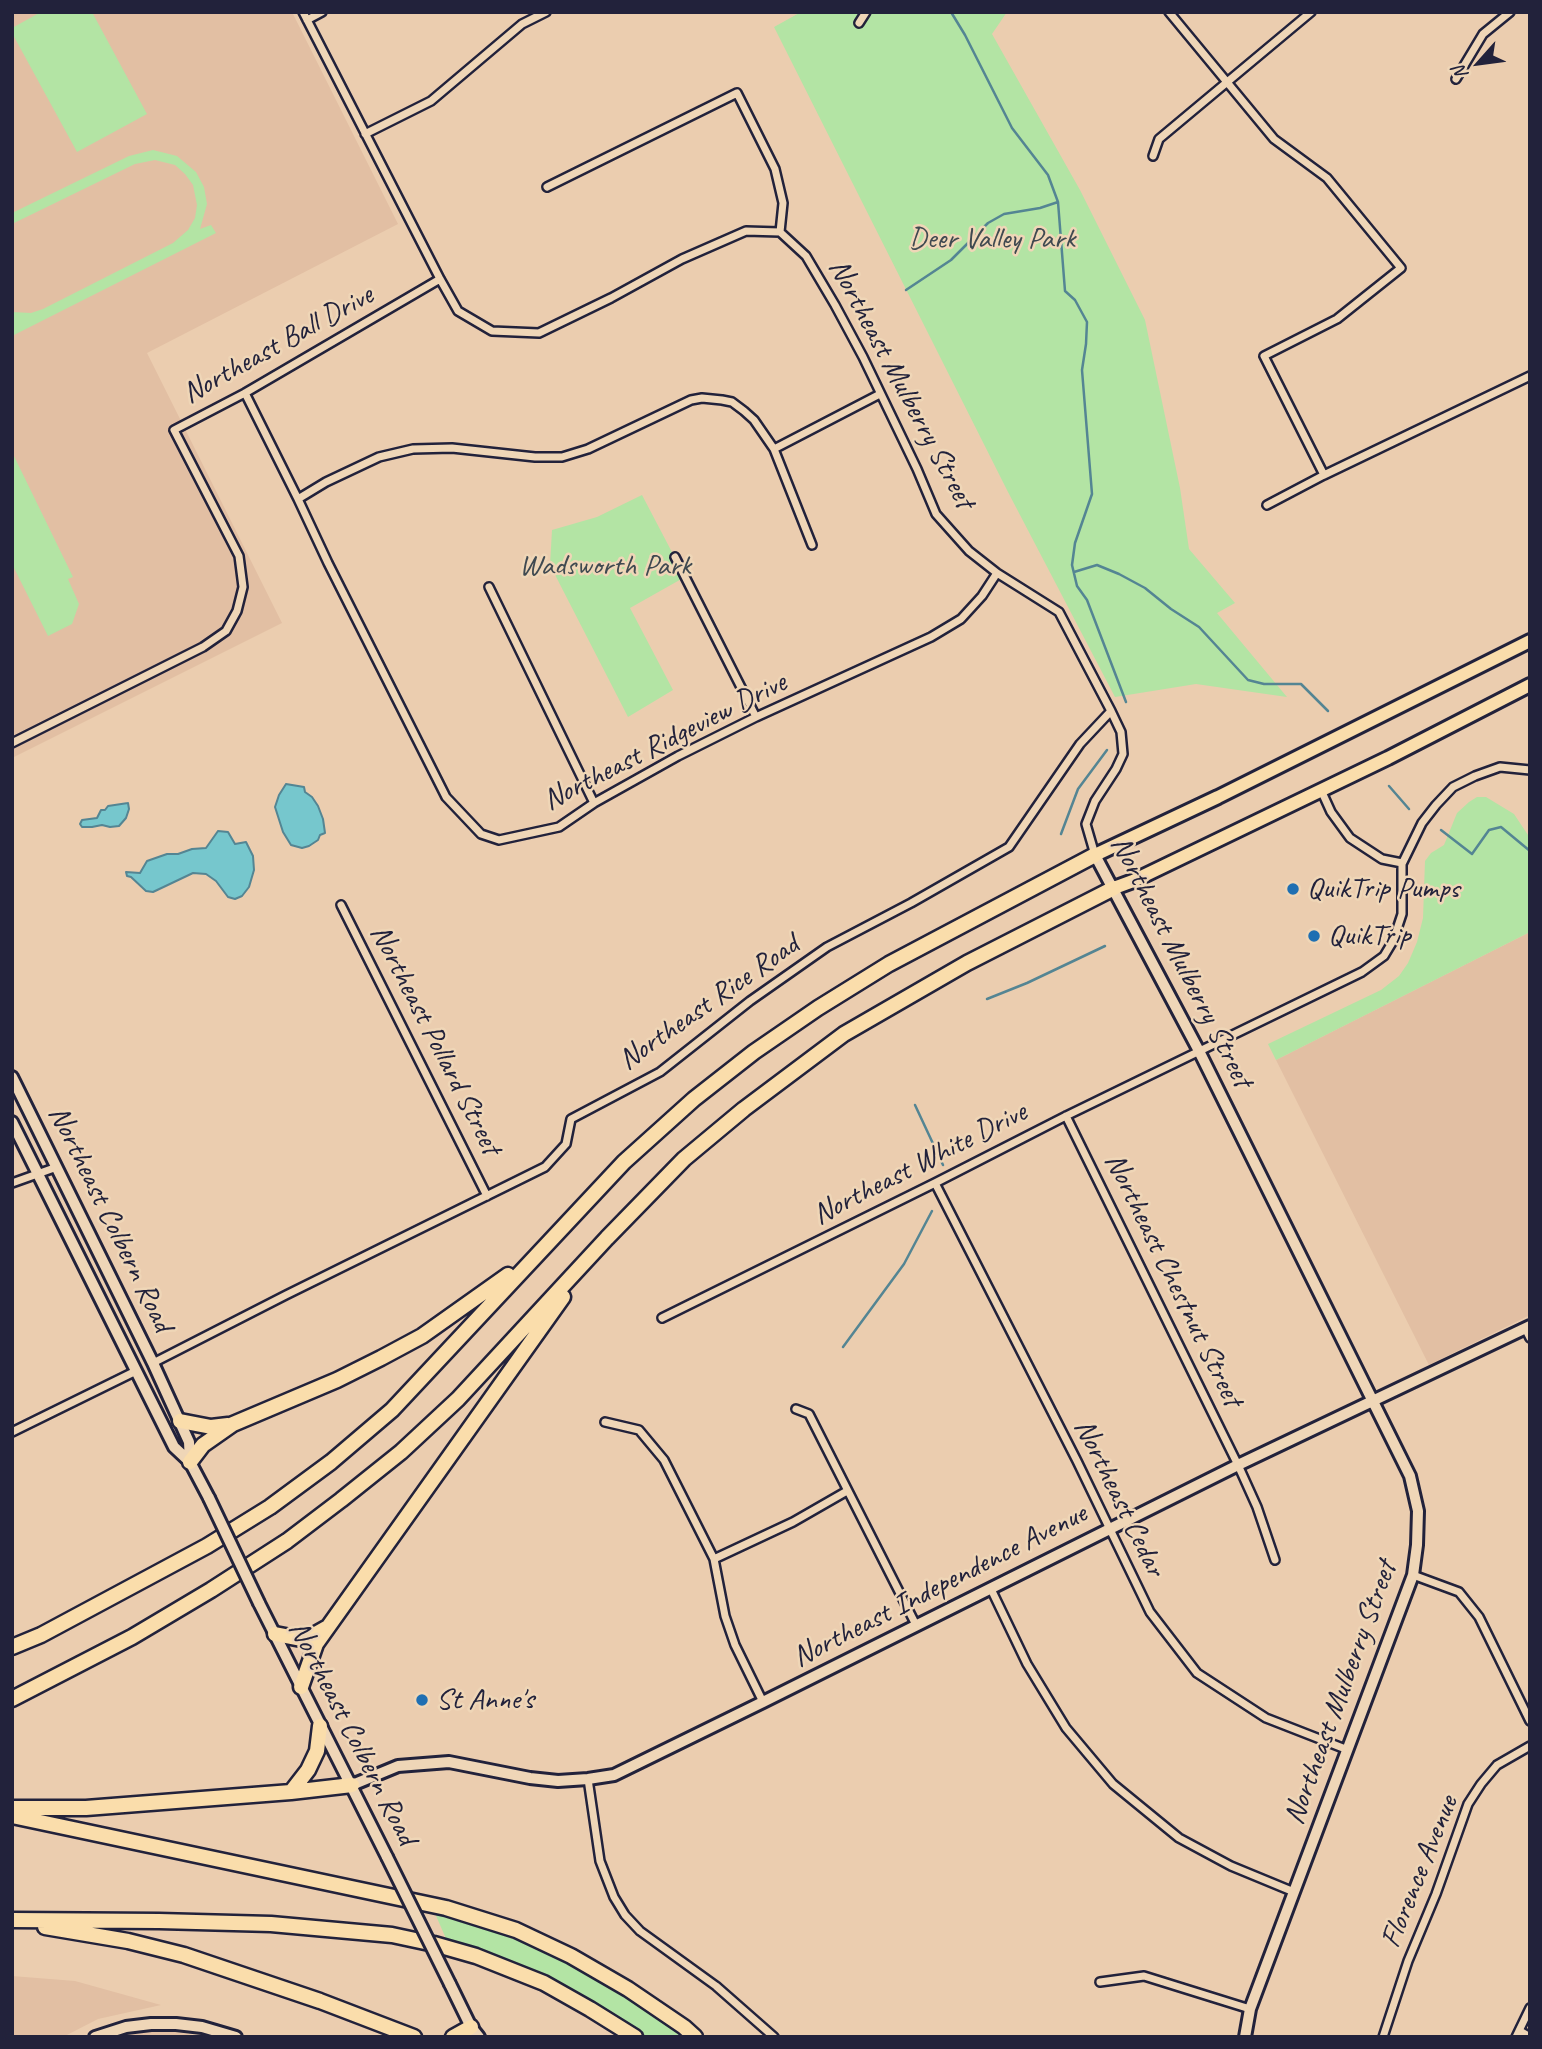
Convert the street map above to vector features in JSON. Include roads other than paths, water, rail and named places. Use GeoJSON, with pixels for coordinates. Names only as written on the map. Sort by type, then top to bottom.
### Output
{"type":"FeatureCollection","features":[{"type":"Feature","properties":{"kind":"highway"},"geometry":{"type":"LineString","coordinates":[[12,1647],[207,1546],[270,1507],[331,1462],[392,1410],[624,1162],[694,1099],[754,1052],[889,964],[1096,855]]}},
{"type":"Feature","properties":{"kind":"highway"},"geometry":{"type":"LineString","coordinates":[[12,1699],[132,1637],[211,1590],[287,1541],[341,1500],[401,1452],[458,1399],[684,1159],[744,1109],[844,1034],[967,964],[1114,888]]}},
{"type":"Feature","properties":{"kind":"highway"},"geometry":{"type":"LineString","coordinates":[[301,1687],[316,1644],[607,1238]]}},
{"type":"Feature","properties":{"kind":"highway"},"geometry":{"type":"LineString","coordinates":[[190,1462],[203,1445],[233,1424],[337,1380],[422,1336],[486,1292],[545,1246]]}},
{"type":"Feature","properties":{"kind":"highway"},"geometry":{"type":"LineString","coordinates":[[180,1421],[211,1427],[233,1424]]}},
{"type":"Feature","properties":{"kind":"highway"},"geometry":{"type":"LineString","coordinates":[[275,1634],[301,1639],[329,1626]]}},
{"type":"Feature","properties":{"kind":"highway"},"geometry":{"type":"LineString","coordinates":[[291,1792],[308,1770],[317,1751],[320,1726]]}},
{"type":"Feature","properties":{"kind":"highway"},"geometry":{"type":"LineString","coordinates":[[12,1808],[86,1808],[352,1785]]}},
{"type":"Feature","properties":{"kind":"highway"},"geometry":{"type":"LineString","coordinates":[[12,1816],[446,1908],[516,1930],[571,1956],[628,1989],[695,2037]]}},
{"type":"Feature","properties":{"kind":"highway"},"geometry":{"type":"LineString","coordinates":[[12,1922],[97,1920],[271,1924],[393,1935],[476,1956],[544,1983],[635,2037]]}},
{"type":"Feature","properties":{"kind":"highway"},"geometry":{"type":"LineString","coordinates":[[12,1922],[77,1931],[184,1955],[320,2001],[414,2037]]}},
{"type":"Feature","properties":{"kind":"highway"},"geometry":{"type":"LineString","coordinates":[[453,2037],[474,2033]]}},
{"type":"Feature","properties":{"kind":"main road"},"geometry":{"type":"LineString","coordinates":[[1096,855],[1530,641]]}},
{"type":"Feature","properties":{"kind":"main road"},"geometry":{"type":"LineString","coordinates":[[1114,888],[1321,790],[1530,685]]}},
{"type":"Feature","properties":{"kind":"street"},"geometry":{"type":"LineString","coordinates":[[322,12],[305,16],[440,279],[458,310],[492,331],[539,333],[682,259],[746,230],[780,232],[783,203],[775,169],[737,93],[547,187]]}},
{"type":"Feature","properties":{"kind":"street"},"geometry":{"type":"LineString","coordinates":[[365,134],[431,101],[522,24],[545,12]]}},
{"type":"Feature","properties":{"kind":"street"},"geometry":{"type":"LineString","coordinates":[[859,23],[866,12]]}},
{"type":"Feature","properties":{"kind":"street"},"geometry":{"type":"LineString","coordinates":[[1169,12],[1274,139],[1327,178],[1401,268],[1346,314],[1264,356],[1324,475]]}},
{"type":"Feature","properties":{"kind":"street"},"geometry":{"type":"LineString","coordinates":[[1153,156],[1159,139],[1311,12]]}},
{"type":"Feature","properties":{"kind":"street"},"geometry":{"type":"LineString","coordinates":[[1456,79],[1483,34],[1510,12]]}},
{"type":"Feature","properties":{"kind":"street","name":"Northeast Mulberry Street"},"geometry":{"type":"LineString","coordinates":[[780,232],[806,256],[835,305],[917,469],[936,514],[969,551],[997,573],[1059,612],[1111,711],[1121,732],[1123,754],[1095,801],[1086,824],[1096,855],[1199,1051],[1409,1476],[1418,1511],[1418,1545],[1413,1575],[1250,2008],[1245,2037]]}},
{"type":"Feature","properties":{"kind":"street","name":"Northeast Ball Drive"},"geometry":{"type":"LineString","coordinates":[[12,743],[203,647],[226,631],[237,611],[243,587],[239,556],[174,430],[245,393],[440,279]]}},
{"type":"Feature","properties":{"kind":"street"},"geometry":{"type":"LineString","coordinates":[[1267,505],[1530,376]]}},
{"type":"Feature","properties":{"kind":"street","name":"Northeast Ridgeview Drive"},"geometry":{"type":"LineString","coordinates":[[245,393],[446,797],[481,834],[490,837],[513,838],[559,827],[594,803],[678,756],[931,637],[961,619],[982,596],[997,573]]}},
{"type":"Feature","properties":{"kind":"street"},"geometry":{"type":"LineString","coordinates":[[774,449],[880,394]]}},
{"type":"Feature","properties":{"kind":"street"},"geometry":{"type":"LineString","coordinates":[[298,499],[326,482],[379,457],[413,449],[452,447],[535,457],[562,457],[588,449],[691,400],[702,398],[732,402],[754,420],[774,449],[812,545]]}},
{"type":"Feature","properties":{"kind":"street"},"geometry":{"type":"LineString","coordinates":[[675,556],[756,717]]}},
{"type":"Feature","properties":{"kind":"street"},"geometry":{"type":"LineString","coordinates":[[489,587],[594,803]]}},
{"type":"Feature","properties":{"kind":"street","name":"Northeast Rice Road"},"geometry":{"type":"LineString","coordinates":[[153,1363],[545,1167],[566,1144],[571,1119],[660,1072],[750,1002],[827,947],[1009,847],[1080,744],[1111,711]]}},
{"type":"Feature","properties":{"kind":"street"},"geometry":{"type":"LineString","coordinates":[[1321,790],[1331,812],[1350,838],[1382,859],[1402,863],[1422,823],[1453,787],[1500,767],[1530,770]]}},
{"type":"Feature","properties":{"kind":"street","name":"Northeast White Drive"},"geometry":{"type":"LineString","coordinates":[[662,1318],[1362,972],[1384,956],[1393,941],[1402,914],[1402,863]]}},
{"type":"Feature","properties":{"kind":"street","name":"Northeast Pollard Street"},"geometry":{"type":"LineString","coordinates":[[341,905],[487,1196]]}},
{"type":"Feature","properties":{"kind":"street","name":"Northeast Colbern Road"},"geometry":{"type":"LineString","coordinates":[[12,1077],[180,1421],[189,1442],[190,1462]]}},
{"type":"Feature","properties":{"kind":"street","name":"Northeast Chestnut Street"},"geometry":{"type":"LineString","coordinates":[[1066,1116],[1238,1465],[1257,1507],[1275,1560]]}},
{"type":"Feature","properties":{"kind":"street","name":"Northeast Colbern Road"},"geometry":{"type":"LineString","coordinates":[[12,1122],[174,1447],[190,1462],[209,1499],[474,2033]]}},
{"type":"Feature","properties":{"kind":"street"},"geometry":{"type":"LineString","coordinates":[[12,1183],[57,1167]]}},
{"type":"Feature","properties":{"kind":"street","name":"Northeast Cedar"},"geometry":{"type":"LineString","coordinates":[[935,1183],[1150,1612],[1197,1673],[1266,1718],[1348,1750]]}},
{"type":"Feature","properties":{"kind":"street","name":"Northeast Independence Avenue"},"geometry":{"type":"LineString","coordinates":[[352,1785],[398,1766],[449,1762],[530,1779],[558,1781],[614,1774],[1238,1465],[1528,1331]]}},
{"type":"Feature","properties":{"kind":"street"},"geometry":{"type":"LineString","coordinates":[[125,1349],[135,1357],[153,1363]]}},
{"type":"Feature","properties":{"kind":"street"},"geometry":{"type":"LineString","coordinates":[[12,1432],[136,1371]]}},
{"type":"Feature","properties":{"kind":"street"},"geometry":{"type":"LineString","coordinates":[[796,1409],[809,1414],[915,1625]]}},
{"type":"Feature","properties":{"kind":"street"},"geometry":{"type":"LineString","coordinates":[[604,1422],[639,1430],[664,1460],[714,1559],[725,1616],[735,1644],[763,1702]]}},
{"type":"Feature","properties":{"kind":"street"},"geometry":{"type":"LineString","coordinates":[[714,1559],[793,1522],[847,1491]]}},
{"type":"Feature","properties":{"kind":"street"},"geometry":{"type":"LineString","coordinates":[[1413,1575],[1459,1592],[1479,1617],[1530,1721]]}},
{"type":"Feature","properties":{"kind":"street"},"geometry":{"type":"LineString","coordinates":[[991,1589],[1027,1664],[1066,1728],[1113,1784],[1179,1838],[1231,1866],[1294,1892]]}},
{"type":"Feature","properties":{"kind":"street","name":"Florence Avenue"},"geometry":{"type":"LineString","coordinates":[[1382,2037],[1468,1804],[1497,1765],[1530,1746]]}},
{"type":"Feature","properties":{"kind":"street"},"geometry":{"type":"LineString","coordinates":[[588,1779],[600,1861],[614,1897],[625,1915],[640,1931],[716,1986],[774,2037]]}},
{"type":"Feature","properties":{"kind":"street"},"geometry":{"type":"LineString","coordinates":[[1100,1982],[1144,1976],[1250,2008]]}},
{"type":"Feature","properties":{"kind":"street"},"geometry":{"type":"LineString","coordinates":[[1530,2008],[1518,2034],[1530,2037]]}},
{"type":"Feature","properties":{"kind":"street"},"geometry":{"type":"LineString","coordinates":[[95,2037],[126,2027],[176,2024],[202,2027],[236,2037]]}},
{"type":"Feature","properties":{"kind":"water"},"geometry":{"type":"Polygon","coordinates":[[[286,784],[304,787],[305,792],[318,806],[323,819],[325,833],[309,846],[302,848],[291,845],[283,832],[275,807],[286,784]]]}},
{"type":"Feature","properties":{"kind":"water"},"geometry":{"type":"Polygon","coordinates":[[[128,803],[126,818],[119,826],[82,827],[80,824],[82,820],[97,818],[101,810],[108,806],[128,803]]]}},
{"type":"Feature","properties":{"kind":"water"},"geometry":{"type":"Polygon","coordinates":[[[218,831],[228,832],[235,844],[246,842],[253,856],[254,870],[249,887],[242,896],[235,899],[228,897],[216,881],[206,874],[193,873],[153,892],[146,891],[127,876],[126,872],[140,873],[147,861],[167,854],[206,848],[218,831]]]}},
{"type":"Feature","properties":{"kind":"waterway"},"geometry":{"type":"LineString","coordinates":[[951,12],[1012,128],[1048,175],[1058,202],[1065,291],[1075,300],[1087,322],[1082,370],[1092,494],[1075,543],[1072,565],[1077,586],[1087,600],[1126,702]]}},
{"type":"Feature","properties":{"kind":"waterway"},"geometry":{"type":"LineString","coordinates":[[906,290],[951,260],[988,223],[1004,214],[1058,202]]}},
{"type":"Feature","properties":{"kind":"waterway"},"geometry":{"type":"LineString","coordinates":[[1074,572],[1097,565],[1145,588],[1199,627],[1248,680],[1264,684],[1301,684],[1328,711]]}},
{"type":"Feature","properties":{"kind":"waterway"},"geometry":{"type":"LineString","coordinates":[[1061,834],[1078,789],[1107,750]]}},
{"type":"Feature","properties":{"kind":"waterway"},"geometry":{"type":"LineString","coordinates":[[1389,786],[1409,809]]}},
{"type":"Feature","properties":{"kind":"waterway"},"geometry":{"type":"LineString","coordinates":[[1441,830],[1472,854],[1489,830],[1501,827],[1530,851]]}},
{"type":"Feature","properties":{"kind":"waterway"},"geometry":{"type":"LineString","coordinates":[[987,999],[1105,946]]}},
{"type":"Feature","properties":{"kind":"waterway"},"geometry":{"type":"LineString","coordinates":[[915,1105],[943,1165]]}},
{"type":"Feature","properties":{"kind":"waterway"},"geometry":{"type":"LineString","coordinates":[[843,1347],[904,1264],[932,1211]]}},
{"type":"Feature","properties":{"kind":"place","name":"QuikTrip Pumps"},"geometry":{"type":"Point","coordinates":[1293,889]}},
{"type":"Feature","properties":{"kind":"place","name":"QuikTrip"},"geometry":{"type":"Point","coordinates":[1314,936]}},
{"type":"Feature","properties":{"kind":"place","name":"St Anne's"},"geometry":{"type":"Point","coordinates":[422,1700]}},
{"type":"Feature","properties":{"kind":"park label","name":"Deer Valley Park"},"geometry":{"type":"Point","coordinates":[992,239]}},
{"type":"Feature","properties":{"kind":"park label","name":"Wadsworth Park"},"geometry":{"type":"Point","coordinates":[605,566]}}]}
